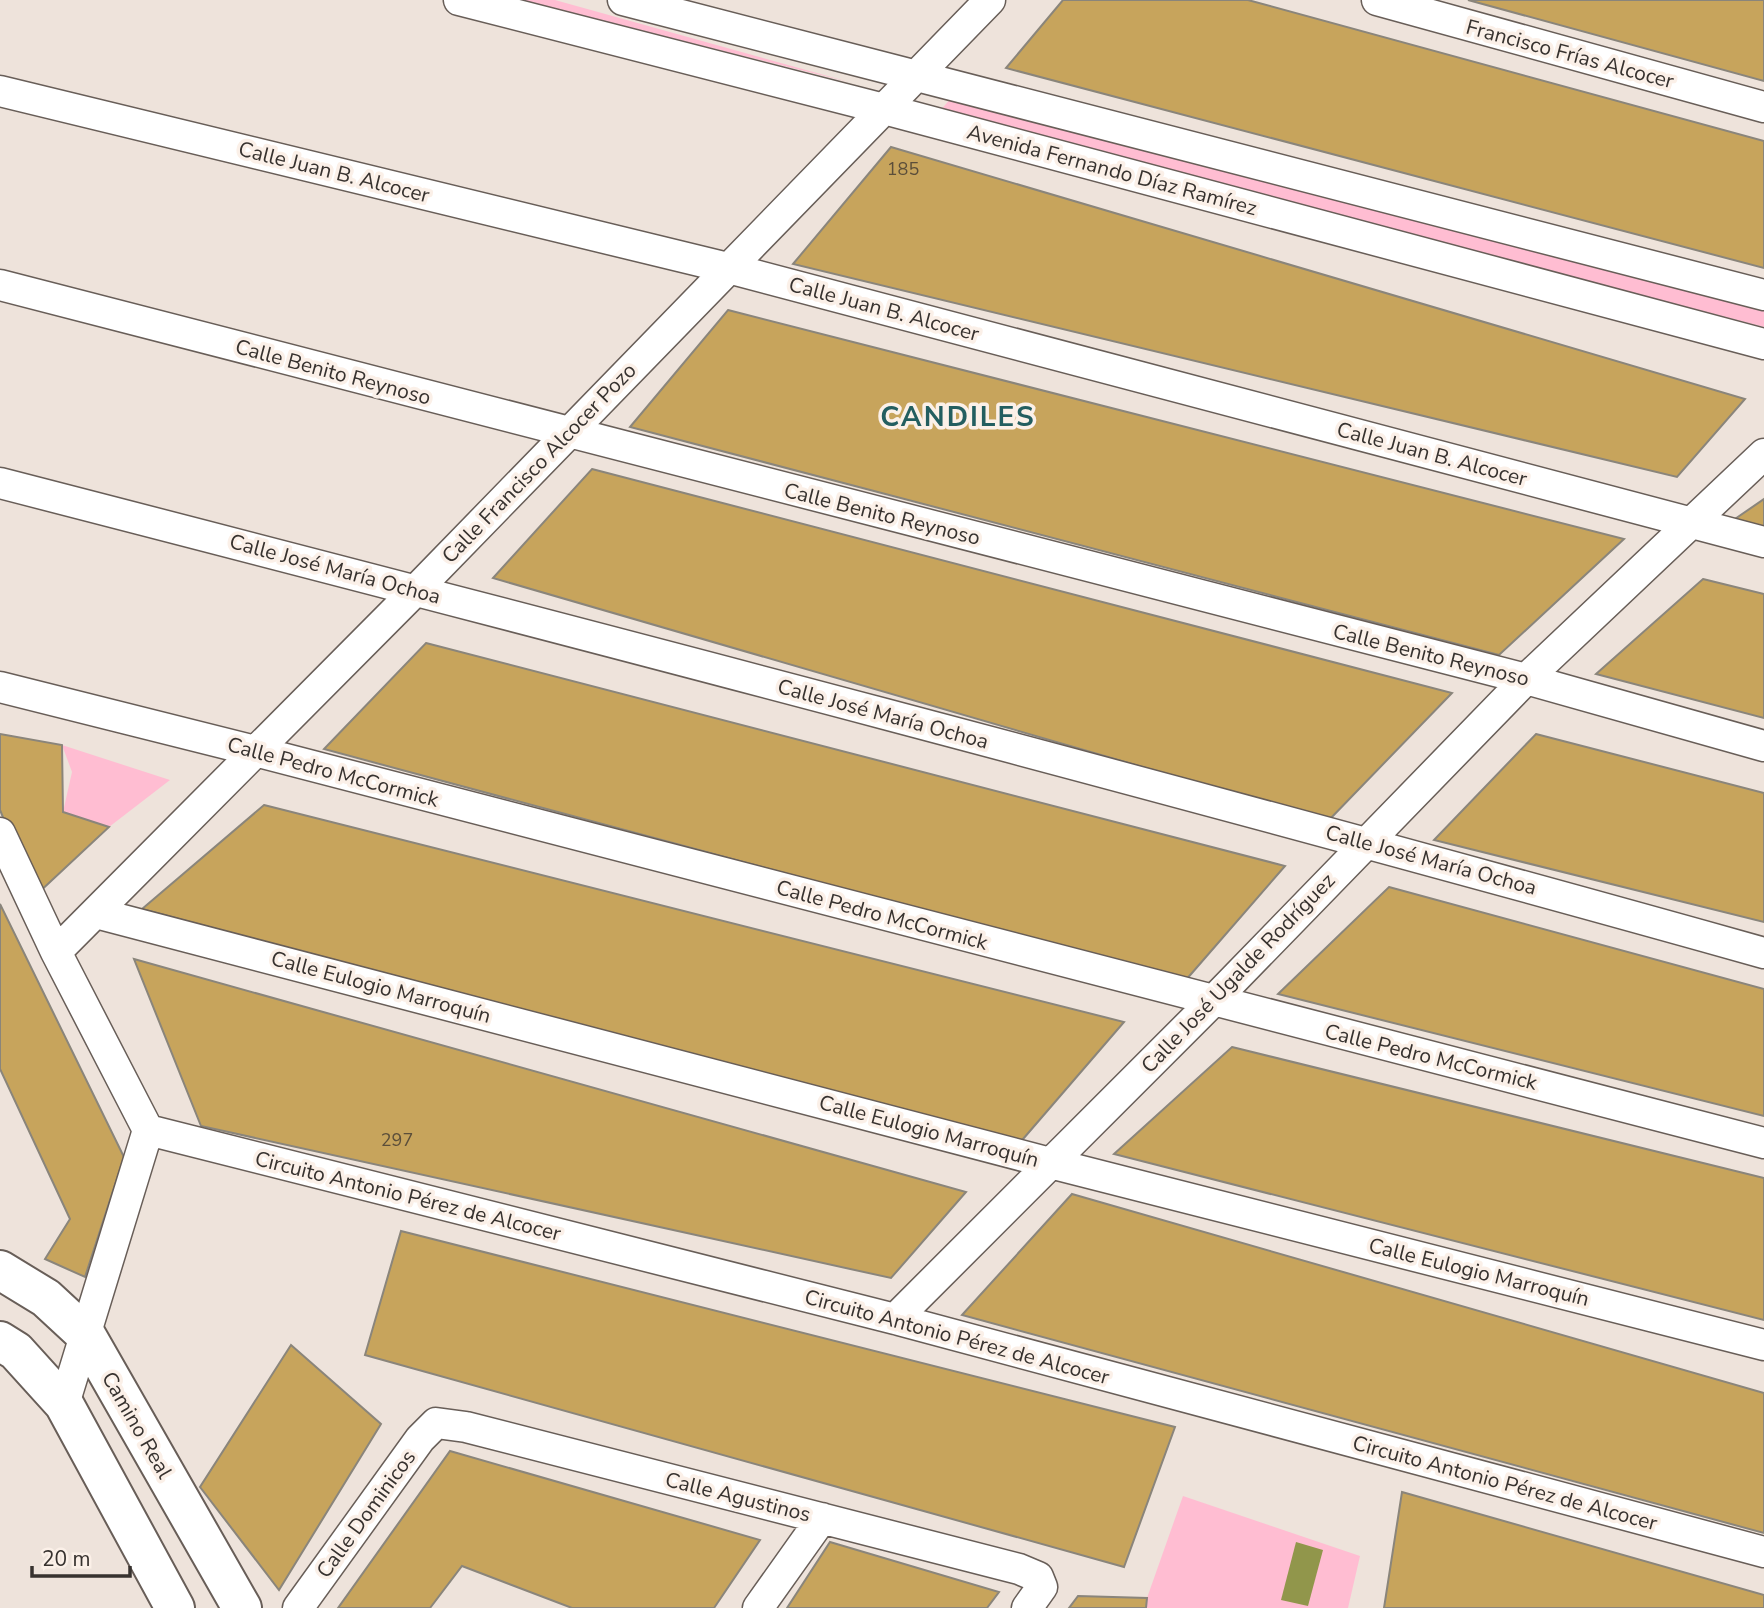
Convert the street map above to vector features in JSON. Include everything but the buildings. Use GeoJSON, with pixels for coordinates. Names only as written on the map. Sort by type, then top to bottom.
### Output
{"type":"FeatureCollection","features":[{"type":"Feature","properties":{"kind":"street","name":"Avenida Fernando Díaz Ramírez"},"geometry":{"type":"LineString","coordinates":[[459,0],[884,109],[1764,344]]}},
{"type":"Feature","properties":{"kind":"street","name":"Avenida Fernando Díaz Ramírez"},"geometry":{"type":"LineString","coordinates":[[624,0],[1764,295]]}},
{"type":"Feature","properties":{"kind":"street","name":"Calle Francisco Alcocer Pozo"},"geometry":{"type":"LineString","coordinates":[[56,952],[416,590],[990,0]]}},
{"type":"Feature","properties":{"kind":"street","name":"Francisco Frías Alcocer"},"geometry":{"type":"LineString","coordinates":[[1377,0],[1764,107]]}},
{"type":"Feature","properties":{"kind":"street","name":"Calle Juan B. Alcocer"},"geometry":{"type":"LineString","coordinates":[[0,91],[728,268],[1764,542]]}},
{"type":"Feature","properties":{"kind":"street","name":"Calle Benito Reynoso"},"geometry":{"type":"LineString","coordinates":[[0,285],[1526,679],[1764,746]]}},
{"type":"Feature","properties":{"kind":"street","name":"Calle José Ugalde Rodríguez"},"geometry":{"type":"LineString","coordinates":[[895,1319],[1213,1001],[1526,679],[1764,454]]}},
{"type":"Feature","properties":{"kind":"street","name":"Calle José María Ochoa"},"geometry":{"type":"LineString","coordinates":[[0,483],[416,590],[1367,842],[1764,953]]}},
{"type":"Feature","properties":{"kind":"street","name":"Calle Pedro McCormick"},"geometry":{"type":"LineString","coordinates":[[0,687],[1764,1143]]}},
{"type":"Feature","properties":{"kind":"street"},"geometry":{"type":"LineString","coordinates":[[0,833],[56,952],[148,1130],[64,1404]]}},
{"type":"Feature","properties":{"kind":"street","name":"Calle Eulogio Marroquín"},"geometry":{"type":"LineString","coordinates":[[96,913],[1050,1163],[1764,1345]]}},
{"type":"Feature","properties":{"kind":"street","name":"Circuito Antonio Pérez de Alcocer"},"geometry":{"type":"LineString","coordinates":[[148,1130],[895,1319],[1764,1552]]}},
{"type":"Feature","properties":{"kind":"street","name":"Camino Real"},"geometry":{"type":"LineString","coordinates":[[0,1270],[46,1298],[86,1335],[242,1608]]}},
{"type":"Feature","properties":{"kind":"street"},"geometry":{"type":"LineString","coordinates":[[0,1341],[16,1352],[64,1404],[175,1608]]}},
{"type":"Feature","properties":{"kind":"street","name":"Calle Agustinos"},"geometry":{"type":"LineString","coordinates":[[436,1423],[466,1427],[1018,1569],[1038,1577],[1042,1587],[1027,1608]]}},
{"type":"Feature","properties":{"kind":"street","name":"Calle Dominicos"},"geometry":{"type":"LineString","coordinates":[[298,1608],[420,1439],[436,1423]]}},
{"type":"Feature","properties":{"kind":"street"},"geometry":{"type":"LineString","coordinates":[[758,1608],[822,1518]]}},
{"type":"Feature","properties":{"kind":"shaded area"},"geometry":{"type":"Polygon","coordinates":[[[517,0],[555,0],[849,82],[517,0]]]}},
{"type":"Feature","properties":{"kind":"shaded area"},"geometry":{"type":"Polygon","coordinates":[[[952,97],[1764,308],[1764,327],[939,112],[952,97]]]}},
{"type":"Feature","properties":{"kind":"shaded area"},"geometry":{"type":"Polygon","coordinates":[[[62,745],[170,780],[109,827],[63,812],[72,772],[62,745]]]}},
{"type":"Feature","properties":{"kind":"shaded area"},"geometry":{"type":"Polygon","coordinates":[[[1183,1496],[1360,1556],[1348,1608],[1146,1608],[1147,1598],[1183,1496]]]}},
{"type":"Feature","properties":{"kind":"shaded area"},"geometry":{"type":"Polygon","coordinates":[[[1296,1542],[1323,1550],[1308,1606],[1281,1600],[1296,1542]]]}},
{"type":"Feature","properties":{"kind":"district","name":"CANDILES"},"geometry":{"type":"Point","coordinates":[958,416]}}]}
